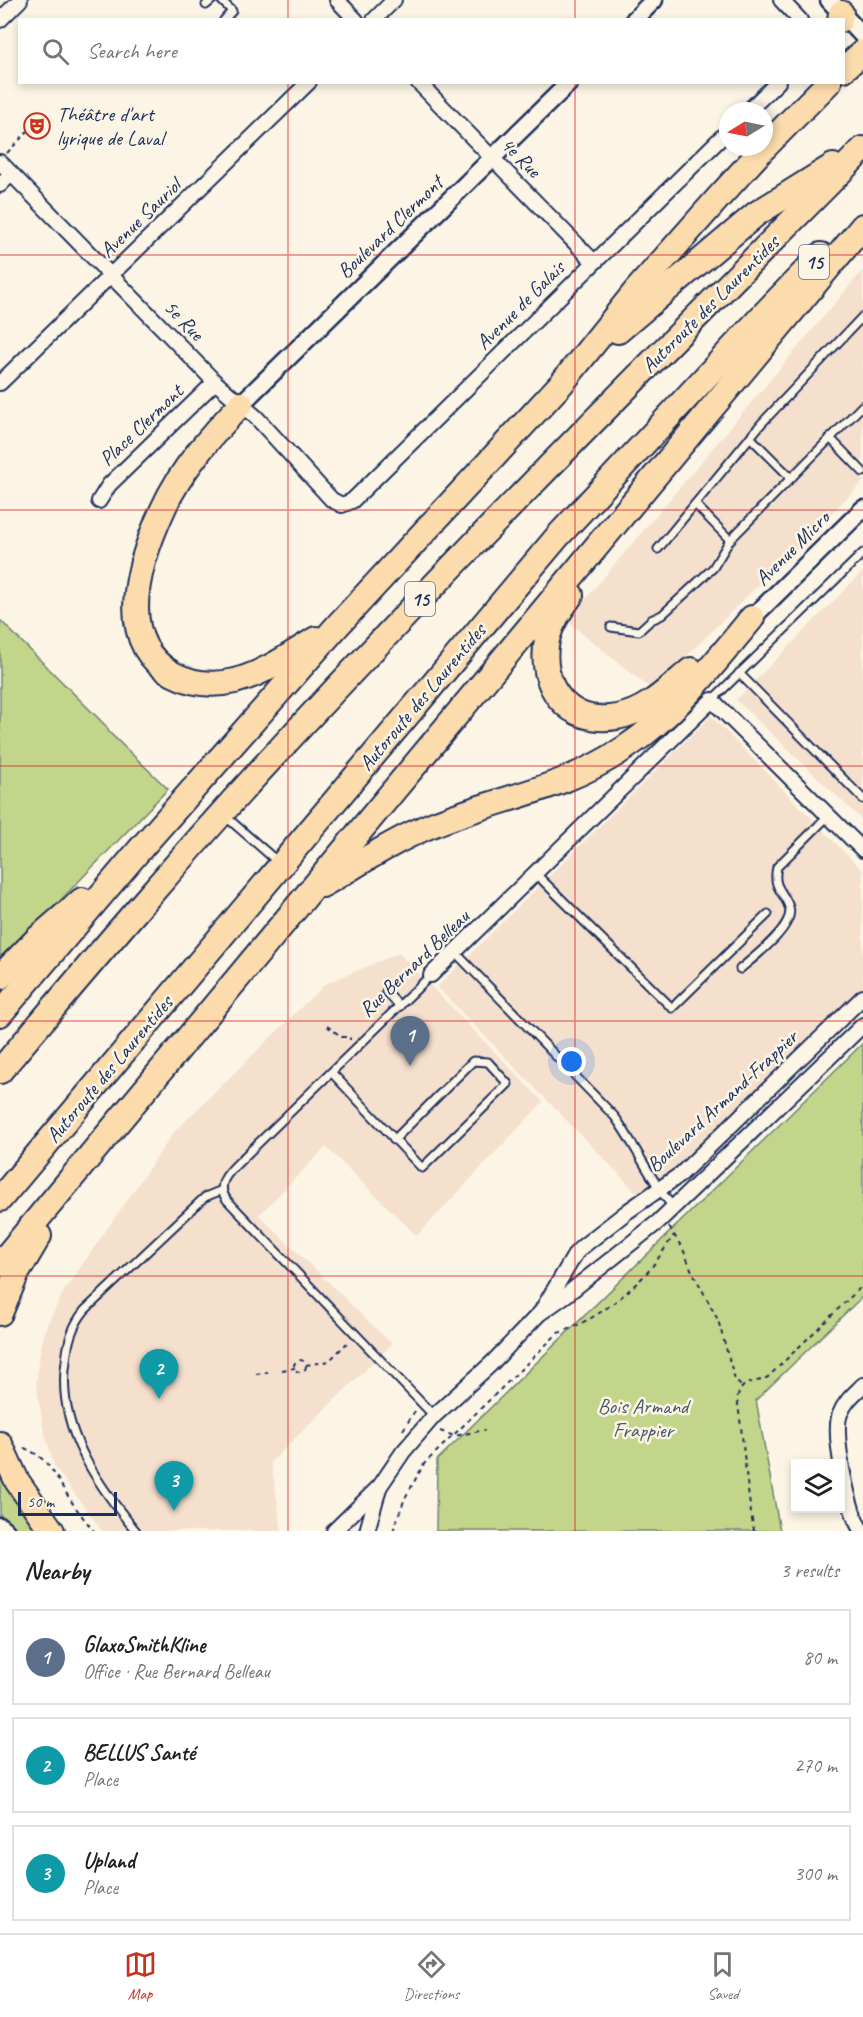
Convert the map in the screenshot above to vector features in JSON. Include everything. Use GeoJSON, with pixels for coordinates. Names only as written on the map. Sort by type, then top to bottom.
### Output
{"type":"FeatureCollection","features":[{"type":"Feature","properties":{"kind":"highway"},"geometry":{"type":"LineString","coordinates":[[845,67],[863,52]]}},
{"type":"Feature","properties":{"kind":"highway"},"geometry":{"type":"LineString","coordinates":[[0,1014],[142,847],[338,625],[562,382],[627,301],[704,214],[761,151],[827,84]]}},
{"type":"Feature","properties":{"kind":"highway"},"geometry":{"type":"LineString","coordinates":[[562,382],[636,314],[756,214],[863,148]]}},
{"type":"Feature","properties":{"kind":"highway","name":"Autoroute des Laurentides"},"geometry":{"type":"LineString","coordinates":[[0,1071],[121,927],[222,813],[445,574],[863,148]]}},
{"type":"Feature","properties":{"kind":"highway","name":"Autoroute des Laurentides"},"geometry":{"type":"LineString","coordinates":[[0,1199],[558,536],[758,320],[863,213]]}},
{"type":"Feature","properties":{"kind":"highway"},"geometry":{"type":"LineString","coordinates":[[0,1264],[863,226]]}},
{"type":"Feature","properties":{"kind":"highway"},"geometry":{"type":"LineString","coordinates":[[241,404],[186,469],[168,497],[158,520],[143,565],[136,600],[136,615],[141,638],[152,656],[168,671],[193,681],[219,683],[238,680],[264,670],[338,625]]}},
{"type":"Feature","properties":{"kind":"highway"},"geometry":{"type":"LineString","coordinates":[[639,495],[562,608],[551,629],[545,666],[550,683],[562,701],[579,713],[599,718],[617,717],[638,710],[666,692],[752,618]]}},
{"type":"Feature","properties":{"kind":"highway"},"geometry":{"type":"LineString","coordinates":[[308,892],[421,830],[459,815],[560,783],[612,756],[649,730],[676,706],[696,686],[752,618]]}},
{"type":"Feature","properties":{"kind":"highway"},"geometry":{"type":"LineString","coordinates":[[0,977],[38,938],[142,847]]}},
{"type":"Feature","properties":{"kind":"highway"},"geometry":{"type":"LineString","coordinates":[[0,1313],[16,1275],[80,1167]]}},
{"type":"Feature","properties":{"kind":"highway"},"geometry":{"type":"LineString","coordinates":[[10,1446],[17,1481],[52,1531]]}},
{"type":"Feature","properties":{"kind":"street"},"geometry":{"type":"LineString","coordinates":[[0,20],[20,0]]}},
{"type":"Feature","properties":{"kind":"street"},"geometry":{"type":"LineString","coordinates":[[337,0],[354,18]]}},
{"type":"Feature","properties":{"kind":"street"},"geometry":{"type":"LineString","coordinates":[[376,18],[394,0]]}},
{"type":"Feature","properties":{"kind":"street"},"geometry":{"type":"LineString","coordinates":[[636,18],[654,0]]}},
{"type":"Feature","properties":{"kind":"street"},"geometry":{"type":"LineString","coordinates":[[781,0],[798,18]]}},
{"type":"Feature","properties":{"kind":"street"},"geometry":{"type":"LineString","coordinates":[[845,19],[863,36]]}},
{"type":"Feature","properties":{"kind":"street","name":"Avenue Sauriol"},"geometry":{"type":"LineString","coordinates":[[0,383],[307,84]]}},
{"type":"Feature","properties":{"kind":"street","name":"4e Rue"},"geometry":{"type":"LineString","coordinates":[[420,84],[594,262]]}},
{"type":"Feature","properties":{"kind":"street","name":"Boulevard Clermont"},"geometry":{"type":"LineString","coordinates":[[241,404],[568,84]]}},
{"type":"Feature","properties":{"kind":"street"},"geometry":{"type":"LineString","coordinates":[[757,102],[776,84]]}},
{"type":"Feature","properties":{"kind":"street","name":"Avenue de Galais"},"geometry":{"type":"LineString","coordinates":[[339,504],[352,501],[719,140]]}},
{"type":"Feature","properties":{"kind":"street","name":"5e Rue"},"geometry":{"type":"LineString","coordinates":[[3,158],[11,174],[215,382],[284,446],[308,476],[339,504]]}},
{"type":"Feature","properties":{"kind":"street"},"geometry":{"type":"LineString","coordinates":[[0,184],[11,174]]}},
{"type":"Feature","properties":{"kind":"street","name":"Place Clermont"},"geometry":{"type":"LineString","coordinates":[[99,501],[109,485],[215,382]]}},
{"type":"Feature","properties":{"kind":"street","name":"Avenue Micro"},"geometry":{"type":"LineString","coordinates":[[752,618],[863,509]]}},
{"type":"Feature","properties":{"kind":"street"},"geometry":{"type":"LineString","coordinates":[[712,700],[863,850]]}},
{"type":"Feature","properties":{"kind":"street","name":"Rue Bernard Belleau"},"geometry":{"type":"LineString","coordinates":[[431,975],[712,700]]}},
{"type":"Feature","properties":{"kind":"street","name":"Boulevard Armand-Frappier"},"geometry":{"type":"LineString","coordinates":[[539,1314],[576,1253],[582,1247],[681,1174],[863,997]]}},
{"type":"Feature","properties":{"kind":"street","name":"Boulevard Armand-Frappier"},"geometry":{"type":"LineString","coordinates":[[334,1531],[380,1486],[399,1457],[430,1420],[491,1364],[539,1314],[645,1233],[863,1025]]}},
{"type":"Feature","properties":{"kind":"street"},"geometry":{"type":"LineString","coordinates":[[862,1531],[856,1524],[848,1497],[838,1434],[839,1416],[847,1400],[863,1385]]}},
{"type":"Feature","properties":{"kind":"street","name":"Boulevard Armand-Frappier"},"geometry":{"type":"LineString","coordinates":[[367,1531],[380,1486]]}},
{"type":"Feature","properties":{"kind":"street"},"geometry":{"type":"LineString","coordinates":[[0,1526],[6,1531]]}},
{"type":"Feature","properties":{"kind":"lane"},"geometry":{"type":"LineString","coordinates":[[221,0],[232,11],[226,18]]}},
{"type":"Feature","properties":{"kind":"lane"},"geometry":{"type":"LineString","coordinates":[[658,549],[750,437],[863,316]]}},
{"type":"Feature","properties":{"kind":"lane"},"geometry":{"type":"LineString","coordinates":[[611,627],[639,631],[651,620],[662,615],[713,568],[730,540],[863,405]]}},
{"type":"Feature","properties":{"kind":"lane"},"geometry":{"type":"LineString","coordinates":[[750,437],[790,478]]}},
{"type":"Feature","properties":{"kind":"lane"},"geometry":{"type":"LineString","coordinates":[[830,438],[863,472]]}},
{"type":"Feature","properties":{"kind":"lane"},"geometry":{"type":"LineString","coordinates":[[695,504],[730,540]]}},
{"type":"Feature","properties":{"kind":"lane"},"geometry":{"type":"LineString","coordinates":[[712,700],[863,552]]}},
{"type":"Feature","properties":{"kind":"lane"},"geometry":{"type":"LineString","coordinates":[[739,673],[863,799]]}},
{"type":"Feature","properties":{"kind":"lane"},"geometry":{"type":"LineString","coordinates":[[222,813],[281,865]]}},
{"type":"Feature","properties":{"kind":"lane"},"geometry":{"type":"LineString","coordinates":[[740,969],[780,933],[789,915],[789,906],[778,887],[777,867],[828,816]]}},
{"type":"Feature","properties":{"kind":"lane"},"geometry":{"type":"LineString","coordinates":[[536,874],[672,1008],[768,914]]}},
{"type":"Feature","properties":{"kind":"lane"},"geometry":{"type":"LineString","coordinates":[[456,952],[615,1117],[632,1140],[658,1190],[673,1207]]}},
{"type":"Feature","properties":{"kind":"lane","name":"Rue Bernard Belleau"},"geometry":{"type":"LineString","coordinates":[[222,1190],[227,1175],[431,975]]}},
{"type":"Feature","properties":{"kind":"lane"},"geometry":{"type":"LineString","coordinates":[[386,992],[400,1006]]}},
{"type":"Feature","properties":{"kind":"lane"},"geometry":{"type":"LineString","coordinates":[[332,1073],[394,1140],[422,1168],[508,1084],[488,1062],[473,1062],[394,1140]]}},
{"type":"Feature","properties":{"kind":"lane"},"geometry":{"type":"LineString","coordinates":[[136,1531],[92,1470],[74,1434],[67,1411],[65,1390],[65,1367],[69,1340],[74,1326],[85,1310],[205,1197],[222,1190],[227,1200],[430,1420]]}},
{"type":"Feature","properties":{"kind":"path"},"geometry":{"type":"LineString","coordinates":[[3,158],[32,127]]}},
{"type":"Feature","properties":{"kind":"path"},"geometry":{"type":"LineString","coordinates":[[327,1026],[342,1037],[350,1037],[351,1043]]}},
{"type":"Feature","properties":{"kind":"path"},"geometry":{"type":"LineString","coordinates":[[666,1222],[683,1249],[694,1277],[718,1320],[735,1380],[742,1387]]}},
{"type":"Feature","properties":{"kind":"path"},"geometry":{"type":"LineString","coordinates":[[393,1531],[399,1513],[424,1464],[558,1333],[593,1318],[644,1276],[674,1235]]}},
{"type":"Feature","properties":{"kind":"path"},"geometry":{"type":"LineString","coordinates":[[754,1531],[737,1398],[742,1387],[768,1377],[863,1285]]}},
{"type":"Feature","properties":{"kind":"path"},"geometry":{"type":"LineString","coordinates":[[306,1365],[329,1361],[347,1343]]}},
{"type":"Feature","properties":{"kind":"path"},"geometry":{"type":"LineString","coordinates":[[295,1368],[299,1360],[306,1365]]}},
{"type":"Feature","properties":{"kind":"path"},"geometry":{"type":"LineString","coordinates":[[282,1370],[295,1368],[301,1372],[304,1371],[306,1365]]}},
{"type":"Feature","properties":{"kind":"path"},"geometry":{"type":"LineString","coordinates":[[256,1374],[268,1372]]}},
{"type":"Feature","properties":{"kind":"path"},"geometry":{"type":"LineString","coordinates":[[430,1420],[452,1436],[485,1430]]}},
{"type":"Feature","properties":{"kind":"path"},"geometry":{"type":"LineString","coordinates":[[10,1446],[41,1457],[50,1466],[76,1509],[94,1531]]}},
{"type":"Feature","properties":{"kind":"shaded area"},"geometry":{"type":"Polygon","coordinates":[[[863,270],[863,482],[652,690],[567,621],[863,270]]]}},
{"type":"Feature","properties":{"kind":"shaded area"},"geometry":{"type":"Polygon","coordinates":[[[863,571],[863,821],[736,700],[863,571]]]}},
{"type":"Feature","properties":{"kind":"shaded area"},"geometry":{"type":"Polygon","coordinates":[[[711,716],[863,871],[863,989],[678,1168],[638,1194],[437,987],[711,716]]]}},
{"type":"Feature","properties":{"kind":"shaded area"},"geometry":{"type":"Polygon","coordinates":[[[399,953],[543,1102],[417,1236],[326,1147],[259,1215],[392,1344],[271,1462],[282,1531],[102,1531],[54,1466],[43,1427],[36,1383],[46,1327],[64,1291],[174,1132],[325,984],[399,953]]]}},
{"type":"Feature","properties":{"kind":"green space"},"geometry":{"type":"Polygon","coordinates":[[[0,620],[168,789],[52,909],[0,957],[0,620]]]}},
{"type":"Feature","properties":{"kind":"green space","name":"Bois Armand Frappier"},"geometry":{"type":"Polygon","coordinates":[[[863,1043],[863,1296],[756,1400],[780,1531],[436,1531],[437,1460],[863,1043]]]}},
{"type":"Feature","properties":{"kind":"green space"},"geometry":{"type":"Polygon","coordinates":[[[0,1462],[43,1531],[19,1531],[0,1516],[0,1462]]]}},
{"type":"Feature","properties":{"kind":"place","name":"Théâtre d'art lyrique de Laval"},"geometry":{"type":"Point","coordinates":[37,126]}},
{"type":"Feature","properties":{"kind":"place","name":"GlaxoSmithKline"},"geometry":{"type":"Point","coordinates":[410,1066]}},
{"type":"Feature","properties":{"kind":"place","name":"BELLUS Santé"},"geometry":{"type":"Point","coordinates":[159,1399]}},
{"type":"Feature","properties":{"kind":"place","name":"Upland"},"geometry":{"type":"Point","coordinates":[174,1511]}}]}
